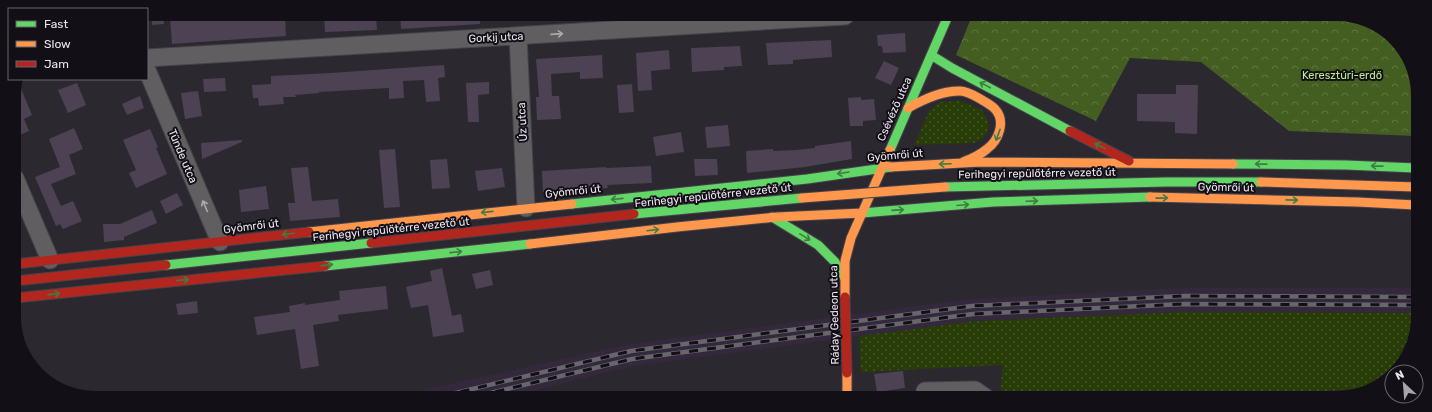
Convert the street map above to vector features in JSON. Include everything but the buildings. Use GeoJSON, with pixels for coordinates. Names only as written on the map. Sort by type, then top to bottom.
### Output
{"type":"FeatureCollection","features":[{"type":"Feature","properties":{"kind":"street","name":"Gorkij utca"},"geometry":{"type":"LineString","coordinates":[[148,58],[763,21]]}},
{"type":"Feature","properties":{"kind":"street","name":"Csévéző utca"},"geometry":{"type":"LineString","coordinates":[[862,212],[946,21]]}},
{"type":"Feature","properties":{"kind":"street","name":"Úz utca"},"geometry":{"type":"LineString","coordinates":[[518,36],[526,208]]}},
{"type":"Feature","properties":{"kind":"street","name":"Gyömrői út"},"geometry":{"type":"LineString","coordinates":[[931,55],[952,68],[1135,164]]}},
{"type":"Feature","properties":{"kind":"street","name":"Tünde utca"},"geometry":{"type":"LineString","coordinates":[[148,72],[220,242]]}},
{"type":"Feature","properties":{"kind":"street"},"geometry":{"type":"LineString","coordinates":[[908,108],[922,100],[938,94],[961,91],[967,92],[991,105],[996,110],[1000,122],[1000,131],[997,139],[978,156],[961,163]]}},
{"type":"Feature","properties":{"kind":"street","name":"Gyömrői út"},"geometry":{"type":"LineString","coordinates":[[21,263],[807,179],[882,168],[929,164],[1322,165],[1411,168]]}},
{"type":"Feature","properties":{"kind":"street"},"geometry":{"type":"LineString","coordinates":[[929,164],[916,171],[908,186],[910,196],[915,200],[934,207]]}},
{"type":"Feature","properties":{"kind":"street"},"geometry":{"type":"LineString","coordinates":[[774,217],[796,209],[821,204],[827,195],[826,186],[821,180],[807,179]]}},
{"type":"Feature","properties":{"kind":"street","name":"Ferihegyi repülőtérre vezető út"},"geometry":{"type":"LineString","coordinates":[[21,281],[674,210],[945,187],[1174,182],[1272,182],[1411,187]]}},
{"type":"Feature","properties":{"kind":"street"},"geometry":{"type":"LineString","coordinates":[[21,192],[50,260]]}},
{"type":"Feature","properties":{"kind":"street","name":"Gyömrői út"},"geometry":{"type":"LineString","coordinates":[[21,297],[774,217],[836,215],[993,202],[1167,197],[1411,205]]}},
{"type":"Feature","properties":{"kind":"street","name":"Ráday Gedeon utca"},"geometry":{"type":"LineString","coordinates":[[847,391],[844,277],[848,247],[862,212]]}},
{"type":"Feature","properties":{"kind":"street"},"geometry":{"type":"LineString","coordinates":[[774,217],[818,245],[835,262],[844,277]]}},
{"type":"Feature","properties":{"kind":"street"},"geometry":{"type":"LineString","coordinates":[[925,391],[976,391]]}},
{"type":"Feature","properties":{"kind":"shaded area"},"geometry":{"type":"Polygon","coordinates":[[[1185,288],[1411,288],[1411,313],[1184,312],[975,321],[633,366],[532,391],[419,391],[630,344],[971,299],[1185,288]]]}},
{"type":"Feature","properties":{"kind":"green space","name":"Keresztúri-erdő"},"geometry":{"type":"Polygon","coordinates":[[[970,21],[1347,22],[1374,31],[1382,36],[1399,54],[1410,81],[1411,136],[1289,131],[1201,62],[1130,58],[1096,121],[956,55],[970,21]]]}},
{"type":"Feature","properties":{"kind":"green space"},"geometry":{"type":"Polygon","coordinates":[[[961,101],[982,110],[988,120],[989,126],[986,136],[974,143],[914,145],[929,111],[940,102],[961,101]]]}},
{"type":"Feature","properties":{"kind":"green space"},"geometry":{"type":"Polygon","coordinates":[[[1184,312],[1411,313],[1410,327],[1403,350],[1394,364],[1384,364],[1384,374],[1374,381],[1355,389],[1326,391],[1000,391],[1003,365],[861,372],[859,336],[975,321],[1184,312]]]}},
{"type":"Feature","properties":{"kind":"railway"},"geometry":{"type":"LineString","coordinates":[[464,391],[631,351],[972,306],[1184,296],[1411,297]]}},
{"type":"Feature","properties":{"kind":"railway"},"geometry":{"type":"LineString","coordinates":[[499,391],[632,359],[973,314],[1184,304],[1411,305]]}},
{"type":"Feature","properties":{"kind":"traffic: fast"},"geometry":{"type":"LineString","coordinates":[[890,150],[946,21]]}},
{"type":"Feature","properties":{"kind":"traffic: fast"},"geometry":{"type":"LineString","coordinates":[[931,55],[952,68],[1070,131]]}},
{"type":"Feature","properties":{"kind":"traffic: fast"},"geometry":{"type":"LineString","coordinates":[[1233,164],[1346,165],[1411,168]]}},
{"type":"Feature","properties":{"kind":"traffic: fast"},"geometry":{"type":"LineString","coordinates":[[572,204],[807,179],[891,167]]}},
{"type":"Feature","properties":{"kind":"traffic: fast"},"geometry":{"type":"LineString","coordinates":[[945,187],[1166,182],[1261,182]]}},
{"type":"Feature","properties":{"kind":"traffic: fast"},"geometry":{"type":"LineString","coordinates":[[862,213],[993,202],[1150,197]]}},
{"type":"Feature","properties":{"kind":"traffic: fast"},"geometry":{"type":"LineString","coordinates":[[634,214],[802,198]]}},
{"type":"Feature","properties":{"kind":"traffic: fast"},"geometry":{"type":"LineString","coordinates":[[772,217],[818,245],[835,262],[844,277]]}},
{"type":"Feature","properties":{"kind":"traffic: fast"},"geometry":{"type":"LineString","coordinates":[[166,265],[371,243]]}},
{"type":"Feature","properties":{"kind":"traffic: fast"},"geometry":{"type":"LineString","coordinates":[[325,266],[530,244]]}},
{"type":"Feature","properties":{"kind":"traffic: slow"},"geometry":{"type":"LineString","coordinates":[[908,108],[933,96],[946,92],[960,91],[971,94],[995,109],[1000,119],[1000,130],[995,141],[981,153],[963,162]]}},
{"type":"Feature","properties":{"kind":"traffic: slow"},"geometry":{"type":"LineString","coordinates":[[845,297],[845,261],[851,238],[890,150]]}},
{"type":"Feature","properties":{"kind":"traffic: slow"},"geometry":{"type":"LineString","coordinates":[[891,167],[980,162],[1233,164]]}},
{"type":"Feature","properties":{"kind":"traffic: slow"},"geometry":{"type":"LineString","coordinates":[[1261,182],[1411,187]]}},
{"type":"Feature","properties":{"kind":"traffic: slow"},"geometry":{"type":"LineString","coordinates":[[802,198],[945,187]]}},
{"type":"Feature","properties":{"kind":"traffic: slow"},"geometry":{"type":"LineString","coordinates":[[1150,197],[1411,205]]}},
{"type":"Feature","properties":{"kind":"traffic: slow"},"geometry":{"type":"LineString","coordinates":[[309,232],[572,204]]}},
{"type":"Feature","properties":{"kind":"traffic: slow"},"geometry":{"type":"LineString","coordinates":[[530,244],[777,217],[862,213]]}},
{"type":"Feature","properties":{"kind":"traffic: slow"},"geometry":{"type":"LineString","coordinates":[[847,373],[847,391]]}},
{"type":"Feature","properties":{"kind":"traffic: jam"},"geometry":{"type":"LineString","coordinates":[[1070,131],[1129,161]]}},
{"type":"Feature","properties":{"kind":"traffic: jam"},"geometry":{"type":"LineString","coordinates":[[371,243],[634,214]]}},
{"type":"Feature","properties":{"kind":"traffic: jam"},"geometry":{"type":"LineString","coordinates":[[21,263],[309,232]]}},
{"type":"Feature","properties":{"kind":"traffic: jam"},"geometry":{"type":"LineString","coordinates":[[21,280],[166,265]]}},
{"type":"Feature","properties":{"kind":"traffic: jam"},"geometry":{"type":"LineString","coordinates":[[21,297],[325,266]]}},
{"type":"Feature","properties":{"kind":"traffic: jam"},"geometry":{"type":"LineString","coordinates":[[845,297],[847,373]]}}]}
